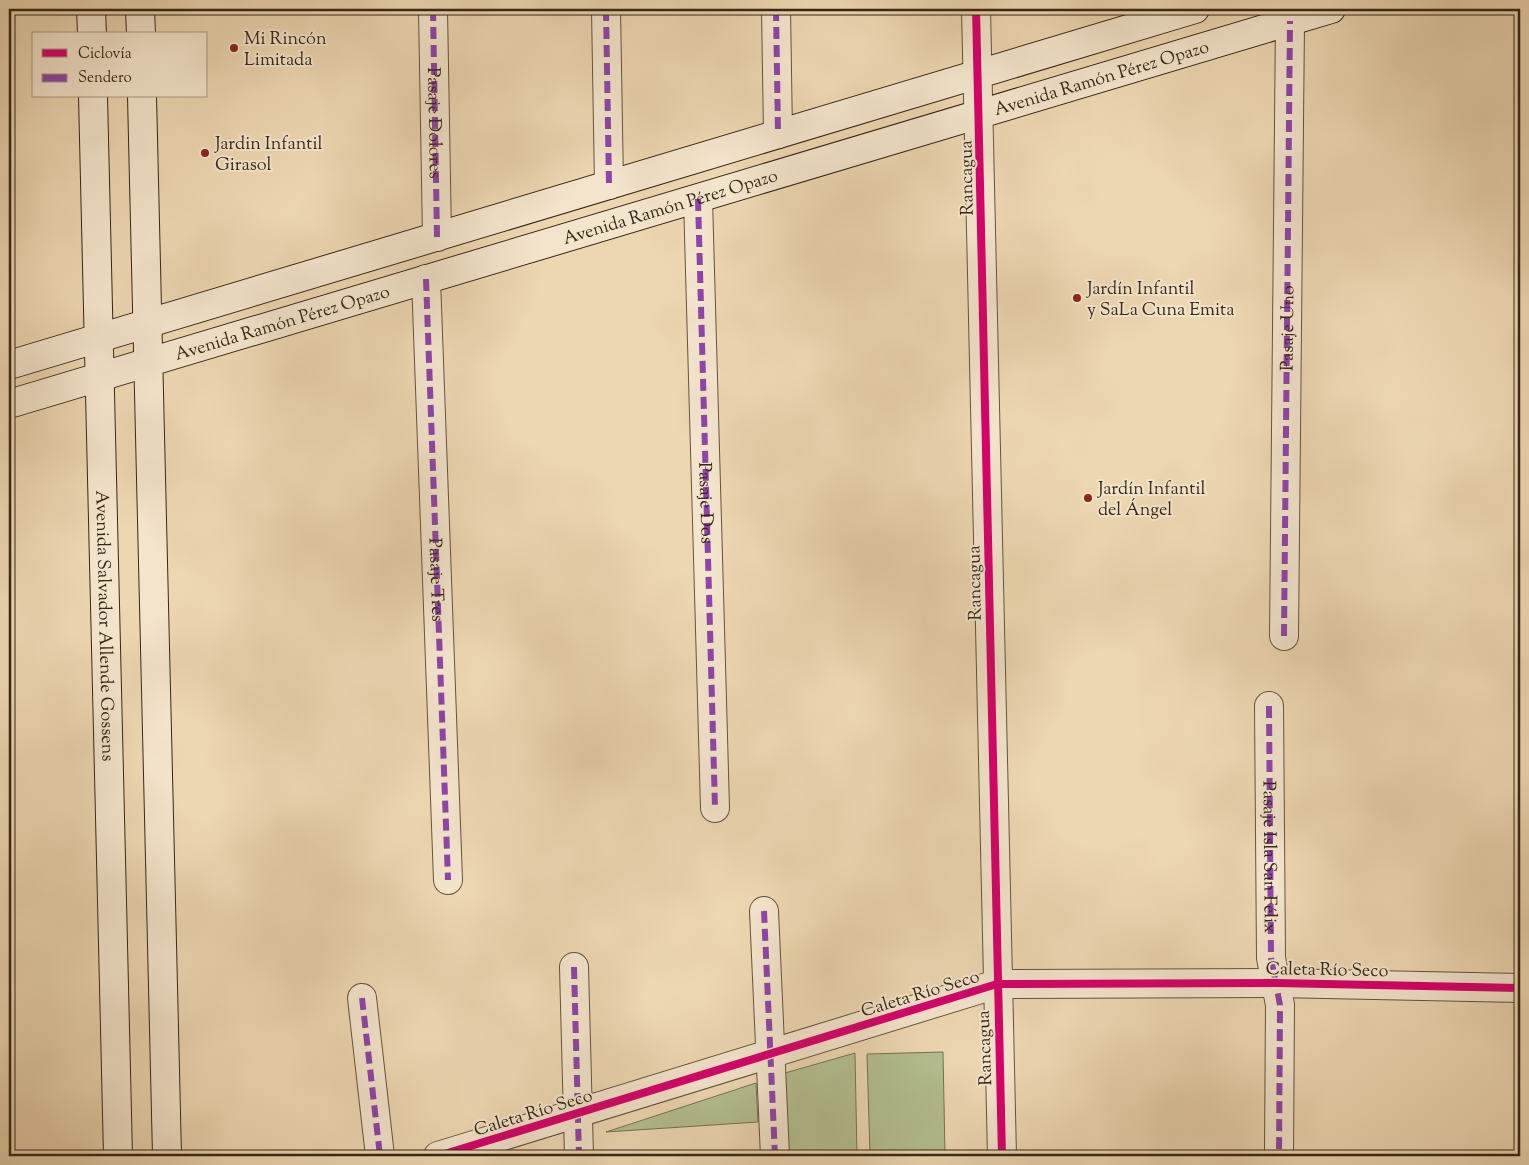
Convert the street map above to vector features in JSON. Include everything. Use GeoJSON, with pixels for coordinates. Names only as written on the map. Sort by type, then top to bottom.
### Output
{"type":"FeatureCollection","features":[{"type":"Feature","properties":{"kind":"street"},"geometry":{"type":"LineString","coordinates":[[91,9],[92,32]]}},
{"type":"Feature","properties":{"kind":"street"},"geometry":{"type":"LineString","coordinates":[[140,9],[141,32]]}},
{"type":"Feature","properties":{"kind":"street","name":"Pasaje Dolores"},"geometry":{"type":"LineString","coordinates":[[433,9],[437,237]]}},
{"type":"Feature","properties":{"kind":"street"},"geometry":{"type":"LineString","coordinates":[[606,9],[609,185]]}},
{"type":"Feature","properties":{"kind":"street"},"geometry":{"type":"LineString","coordinates":[[776,9],[778,134]]}},
{"type":"Feature","properties":{"kind":"street","name":"Rancagua"},"geometry":{"type":"LineString","coordinates":[[976,9],[980,115],[1002,1156]]}},
{"type":"Feature","properties":{"kind":"street","name":"Avenida Ramón Pérez Opazo"},"geometry":{"type":"LineString","coordinates":[[9,365],[1195,9]]}},
{"type":"Feature","properties":{"kind":"street","name":"Avenida Ramón Pérez Opazo"},"geometry":{"type":"LineString","coordinates":[[9,404],[1331,9]]}},
{"type":"Feature","properties":{"kind":"street","name":"Pasaje Uno"},"geometry":{"type":"LineString","coordinates":[[1284,636],[1290,21]]}},
{"type":"Feature","properties":{"kind":"street","name":"Avenida Salvador Allende Gossens"},"geometry":{"type":"LineString","coordinates":[[93,98],[118,1156]]}},
{"type":"Feature","properties":{"kind":"street"},"geometry":{"type":"LineString","coordinates":[[142,98],[167,1156]]}},
{"type":"Feature","properties":{"kind":"street","name":"Pasaje Dos"},"geometry":{"type":"LineString","coordinates":[[698,199],[715,808]]}},
{"type":"Feature","properties":{"kind":"street","name":"Pasaje Tres"},"geometry":{"type":"LineString","coordinates":[[426,279],[448,880]]}},
{"type":"Feature","properties":{"kind":"street","name":"Pasaje Isla San Félix"},"geometry":{"type":"LineString","coordinates":[[1269,706],[1271,958],[1280,1004],[1279,1156]]}},
{"type":"Feature","properties":{"kind":"street"},"geometry":{"type":"LineString","coordinates":[[764,911],[775,1156]]}},
{"type":"Feature","properties":{"kind":"street"},"geometry":{"type":"LineString","coordinates":[[574,967],[579,1156]]}},
{"type":"Feature","properties":{"kind":"street","name":"Caleta Río Seco"},"geometry":{"type":"LineString","coordinates":[[438,1156],[997,984],[1276,983],[1520,988]]}},
{"type":"Feature","properties":{"kind":"street"},"geometry":{"type":"LineString","coordinates":[[362,998],[380,1156]]}},
{"type":"Feature","properties":{"kind":"green space"},"geometry":{"type":"Polygon","coordinates":[[[943,1052],[945,1156],[870,1156],[867,1054],[943,1052]]]}},
{"type":"Feature","properties":{"kind":"green space"},"geometry":{"type":"Polygon","coordinates":[[[855,1053],[857,1156],[787,1156],[785,1073],[855,1053]]]}},
{"type":"Feature","properties":{"kind":"green space"},"geometry":{"type":"Polygon","coordinates":[[[756,1083],[758,1122],[606,1132],[756,1083]]]}},
{"type":"Feature","properties":{"kind":"marked path"},"geometry":{"type":"LineString","coordinates":[[433,9],[437,237]]}},
{"type":"Feature","properties":{"kind":"marked path"},"geometry":{"type":"LineString","coordinates":[[606,9],[609,185]]}},
{"type":"Feature","properties":{"kind":"marked path"},"geometry":{"type":"LineString","coordinates":[[776,9],[778,134]]}},
{"type":"Feature","properties":{"kind":"marked path"},"geometry":{"type":"LineString","coordinates":[[1284,636],[1290,21]]}},
{"type":"Feature","properties":{"kind":"marked path"},"geometry":{"type":"LineString","coordinates":[[698,199],[715,808]]}},
{"type":"Feature","properties":{"kind":"marked path"},"geometry":{"type":"LineString","coordinates":[[426,279],[448,880]]}},
{"type":"Feature","properties":{"kind":"marked path"},"geometry":{"type":"LineString","coordinates":[[1269,706],[1271,958],[1280,1005],[1279,1156]]}},
{"type":"Feature","properties":{"kind":"marked path"},"geometry":{"type":"LineString","coordinates":[[764,911],[775,1156]]}},
{"type":"Feature","properties":{"kind":"marked path"},"geometry":{"type":"LineString","coordinates":[[574,967],[579,1156]]}},
{"type":"Feature","properties":{"kind":"marked path"},"geometry":{"type":"LineString","coordinates":[[362,998],[380,1156]]}},
{"type":"Feature","properties":{"kind":"cycle path"},"geometry":{"type":"LineString","coordinates":[[976,9],[1002,1156]]}},
{"type":"Feature","properties":{"kind":"cycle path"},"geometry":{"type":"LineString","coordinates":[[438,1156],[997,984],[1276,983],[1520,988]]}},
{"type":"Feature","properties":{"kind":"place","name":"Mi Rincón Limitada"},"geometry":{"type":"Point","coordinates":[234,48]}},
{"type":"Feature","properties":{"kind":"place","name":"Jardin Infantil Girasol"},"geometry":{"type":"Point","coordinates":[205,153]}},
{"type":"Feature","properties":{"kind":"place","name":"Jardín Infantil y SaLa Cuna Emita"},"geometry":{"type":"Point","coordinates":[1077,298]}},
{"type":"Feature","properties":{"kind":"place","name":"Jardín Infantil del Ángel"},"geometry":{"type":"Point","coordinates":[1088,498]}}]}
